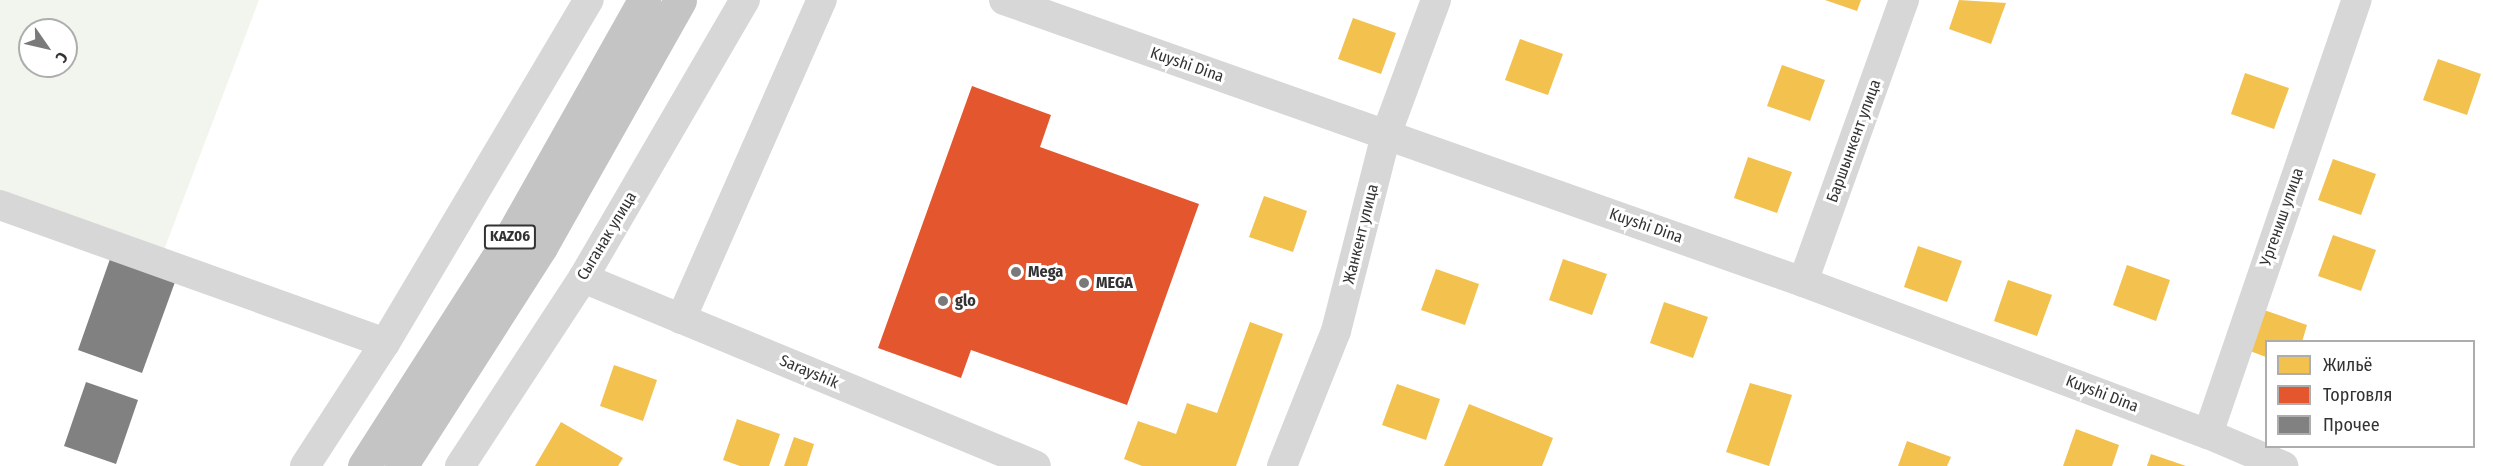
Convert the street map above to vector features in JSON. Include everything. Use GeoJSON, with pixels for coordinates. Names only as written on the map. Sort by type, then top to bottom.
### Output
{"type":"FeatureCollection","features":[{"type":"Feature","properties":{"kind":"highway","name":"KАZ06"},"geometry":{"type":"LineString","coordinates":[[364,466],[514,231],[644,0]]}},
{"type":"Feature","properties":{"kind":"highway","name":"KАZ06"},"geometry":{"type":"LineString","coordinates":[[401,466],[541,247],[680,0]]}},
{"type":"Feature","properties":{"kind":"street"},"geometry":{"type":"LineString","coordinates":[[305,466],[385,343],[589,0]]}},
{"type":"Feature","properties":{"kind":"street","name":"Сыганак улица"},"geometry":{"type":"LineString","coordinates":[[460,466],[583,278],[745,0]]}},
{"type":"Feature","properties":{"kind":"street"},"geometry":{"type":"LineString","coordinates":[[681,319],[822,0]]}},
{"type":"Feature","properties":{"kind":"street","name":"Kuyshi Dina"},"geometry":{"type":"LineString","coordinates":[[1004,0],[1803,282],[2208,434],[2283,466]]}},
{"type":"Feature","properties":{"kind":"street","name":"Жанкент улица"},"geometry":{"type":"LineString","coordinates":[[1282,466],[1336,331],[1386,135],[1436,0]]}},
{"type":"Feature","properties":{"kind":"street","name":"Баршынкент улица"},"geometry":{"type":"LineString","coordinates":[[1803,282],[1904,0]]}},
{"type":"Feature","properties":{"kind":"street","name":"Ургениш улица"},"geometry":{"type":"LineString","coordinates":[[2208,434],[2356,0]]}},
{"type":"Feature","properties":{"kind":"street"},"geometry":{"type":"LineString","coordinates":[[0,205],[385,343]]}},
{"type":"Feature","properties":{"kind":"street","name":"Sarayshik"},"geometry":{"type":"LineString","coordinates":[[583,278],[1035,466]]}},
{"type":"Feature","properties":{"kind":"shaded area"},"geometry":{"type":"Polygon","coordinates":[[[0,0],[259,0],[159,263],[0,203],[0,0]]]}},
{"type":"Feature","properties":{"kind":"building: Жильё"},"geometry":{"type":"Polygon","coordinates":[[[1825,0],[1861,0],[1857,11],[1825,0]]]}},
{"type":"Feature","properties":{"kind":"building: Жильё"},"geometry":{"type":"Polygon","coordinates":[[[1959,0],[2006,3],[1991,44],[1949,29],[1959,0]]]}},
{"type":"Feature","properties":{"kind":"building: Жильё"},"geometry":{"type":"Polygon","coordinates":[[[1353,18],[1396,33],[1381,74],[1338,59],[1353,18]]]}},
{"type":"Feature","properties":{"kind":"building: Жильё"},"geometry":{"type":"Polygon","coordinates":[[[1520,39],[1563,54],[1548,95],[1505,80],[1520,39]]]}},
{"type":"Feature","properties":{"kind":"building: Жильё"},"geometry":{"type":"Polygon","coordinates":[[[2438,59],[2481,74],[2467,115],[2423,100],[2438,59]]]}},
{"type":"Feature","properties":{"kind":"building: Жильё"},"geometry":{"type":"Polygon","coordinates":[[[1782,65],[1825,80],[1810,121],[1767,106],[1782,65]]]}},
{"type":"Feature","properties":{"kind":"building: Жильё"},"geometry":{"type":"Polygon","coordinates":[[[2245,73],[2289,88],[2274,129],[2231,114],[2245,73]]]}},
{"type":"Feature","properties":{"kind":"building: Жильё"},"geometry":{"type":"Polygon","coordinates":[[[1748,157],[1792,172],[1777,213],[1734,198],[1748,157]]]}},
{"type":"Feature","properties":{"kind":"building: Жильё"},"geometry":{"type":"Polygon","coordinates":[[[2333,159],[2376,174],[2361,215],[2318,200],[2333,159]]]}},
{"type":"Feature","properties":{"kind":"building: Жильё"},"geometry":{"type":"Polygon","coordinates":[[[1264,196],[1307,211],[1293,252],[1249,237],[1264,196]]]}},
{"type":"Feature","properties":{"kind":"building: Жильё"},"geometry":{"type":"Polygon","coordinates":[[[2333,235],[2376,250],[2361,291],[2318,276],[2333,235]]]}},
{"type":"Feature","properties":{"kind":"building: Жильё"},"geometry":{"type":"Polygon","coordinates":[[[1918,246],[1962,261],[1947,302],[1904,287],[1918,246]]]}},
{"type":"Feature","properties":{"kind":"building: Жильё"},"geometry":{"type":"Polygon","coordinates":[[[1563,259],[1607,274],[1592,315],[1549,300],[1563,259]]]}},
{"type":"Feature","properties":{"kind":"building: Жильё"},"geometry":{"type":"Polygon","coordinates":[[[2127,265],[2170,280],[2156,321],[2113,305],[2127,265]]]}},
{"type":"Feature","properties":{"kind":"building: Жильё"},"geometry":{"type":"Polygon","coordinates":[[[1436,269],[1479,284],[1465,325],[1421,310],[1436,269]]]}},
{"type":"Feature","properties":{"kind":"building: Жильё"},"geometry":{"type":"Polygon","coordinates":[[[2008,280],[2052,295],[2037,336],[1994,321],[2008,280]]]}},
{"type":"Feature","properties":{"kind":"building: Жильё"},"geometry":{"type":"Polygon","coordinates":[[[1664,302],[1708,317],[1693,358],[1650,343],[1664,302]]]}},
{"type":"Feature","properties":{"kind":"building: Жильё"},"geometry":{"type":"Polygon","coordinates":[[[2264,310],[2307,325],[2303,340],[2265,340],[2265,357],[2250,351],[2264,310]]]}},
{"type":"Feature","properties":{"kind":"building: Жильё"},"geometry":{"type":"Polygon","coordinates":[[[1250,322],[1283,334],[1236,466],[1142,466],[1124,459],[1138,421],[1176,434],[1187,403],[1217,413],[1250,322]]]}},
{"type":"Feature","properties":{"kind":"building: Жильё"},"geometry":{"type":"Polygon","coordinates":[[[614,365],[657,380],[643,421],[600,406],[614,365]]]}},
{"type":"Feature","properties":{"kind":"building: Жильё"},"geometry":{"type":"Polygon","coordinates":[[[1750,383],[1792,395],[1769,466],[1726,452],[1750,383]]]}},
{"type":"Feature","properties":{"kind":"building: Жильё"},"geometry":{"type":"Polygon","coordinates":[[[1397,384],[1440,399],[1426,440],[1382,425],[1397,384]]]}},
{"type":"Feature","properties":{"kind":"building: Жильё"},"geometry":{"type":"Polygon","coordinates":[[[1469,404],[1553,438],[1542,466],[1444,466],[1469,404]]]}},
{"type":"Feature","properties":{"kind":"building: Жильё"},"geometry":{"type":"Polygon","coordinates":[[[737,419],[780,434],[769,466],[740,466],[723,460],[737,419]]]}},
{"type":"Feature","properties":{"kind":"building: Жильё"},"geometry":{"type":"Polygon","coordinates":[[[561,422],[623,458],[618,466],[535,466],[561,422]]]}},
{"type":"Feature","properties":{"kind":"building: Жильё"},"geometry":{"type":"Polygon","coordinates":[[[2076,429],[2119,445],[2112,466],[2063,466],[2076,429]]]}},
{"type":"Feature","properties":{"kind":"building: Жильё"},"geometry":{"type":"Polygon","coordinates":[[[794,437],[814,444],[807,466],[784,466],[794,437]]]}},
{"type":"Feature","properties":{"kind":"building: Жильё"},"geometry":{"type":"Polygon","coordinates":[[[1907,441],[1951,457],[1947,466],[1898,466],[1907,441]]]}},
{"type":"Feature","properties":{"kind":"building: Жильё"},"geometry":{"type":"Polygon","coordinates":[[[2151,454],[2186,466],[2147,466],[2151,454]]]}},
{"type":"Feature","properties":{"kind":"building: Торговля"},"geometry":{"type":"Polygon","coordinates":[[[972,86],[1051,115],[1040,147],[1199,204],[1127,405],[971,350],[961,378],[878,348],[972,86]]]}},
{"type":"Feature","properties":{"kind":"building: Прочее"},"geometry":{"type":"Polygon","coordinates":[[[110,259],[175,282],[142,373],[78,350],[110,259]]]}},
{"type":"Feature","properties":{"kind":"building: Прочее"},"geometry":{"type":"Polygon","coordinates":[[[86,382],[138,400],[116,464],[64,446],[86,382]]]}},
{"type":"Feature","properties":{"kind":"place","name":"Mega"},"geometry":{"type":"Point","coordinates":[1016,272]}},
{"type":"Feature","properties":{"kind":"place","name":"MEGA"},"geometry":{"type":"Point","coordinates":[1084,283]}},
{"type":"Feature","properties":{"kind":"place","name":"glo"},"geometry":{"type":"Point","coordinates":[943,301]}}]}
